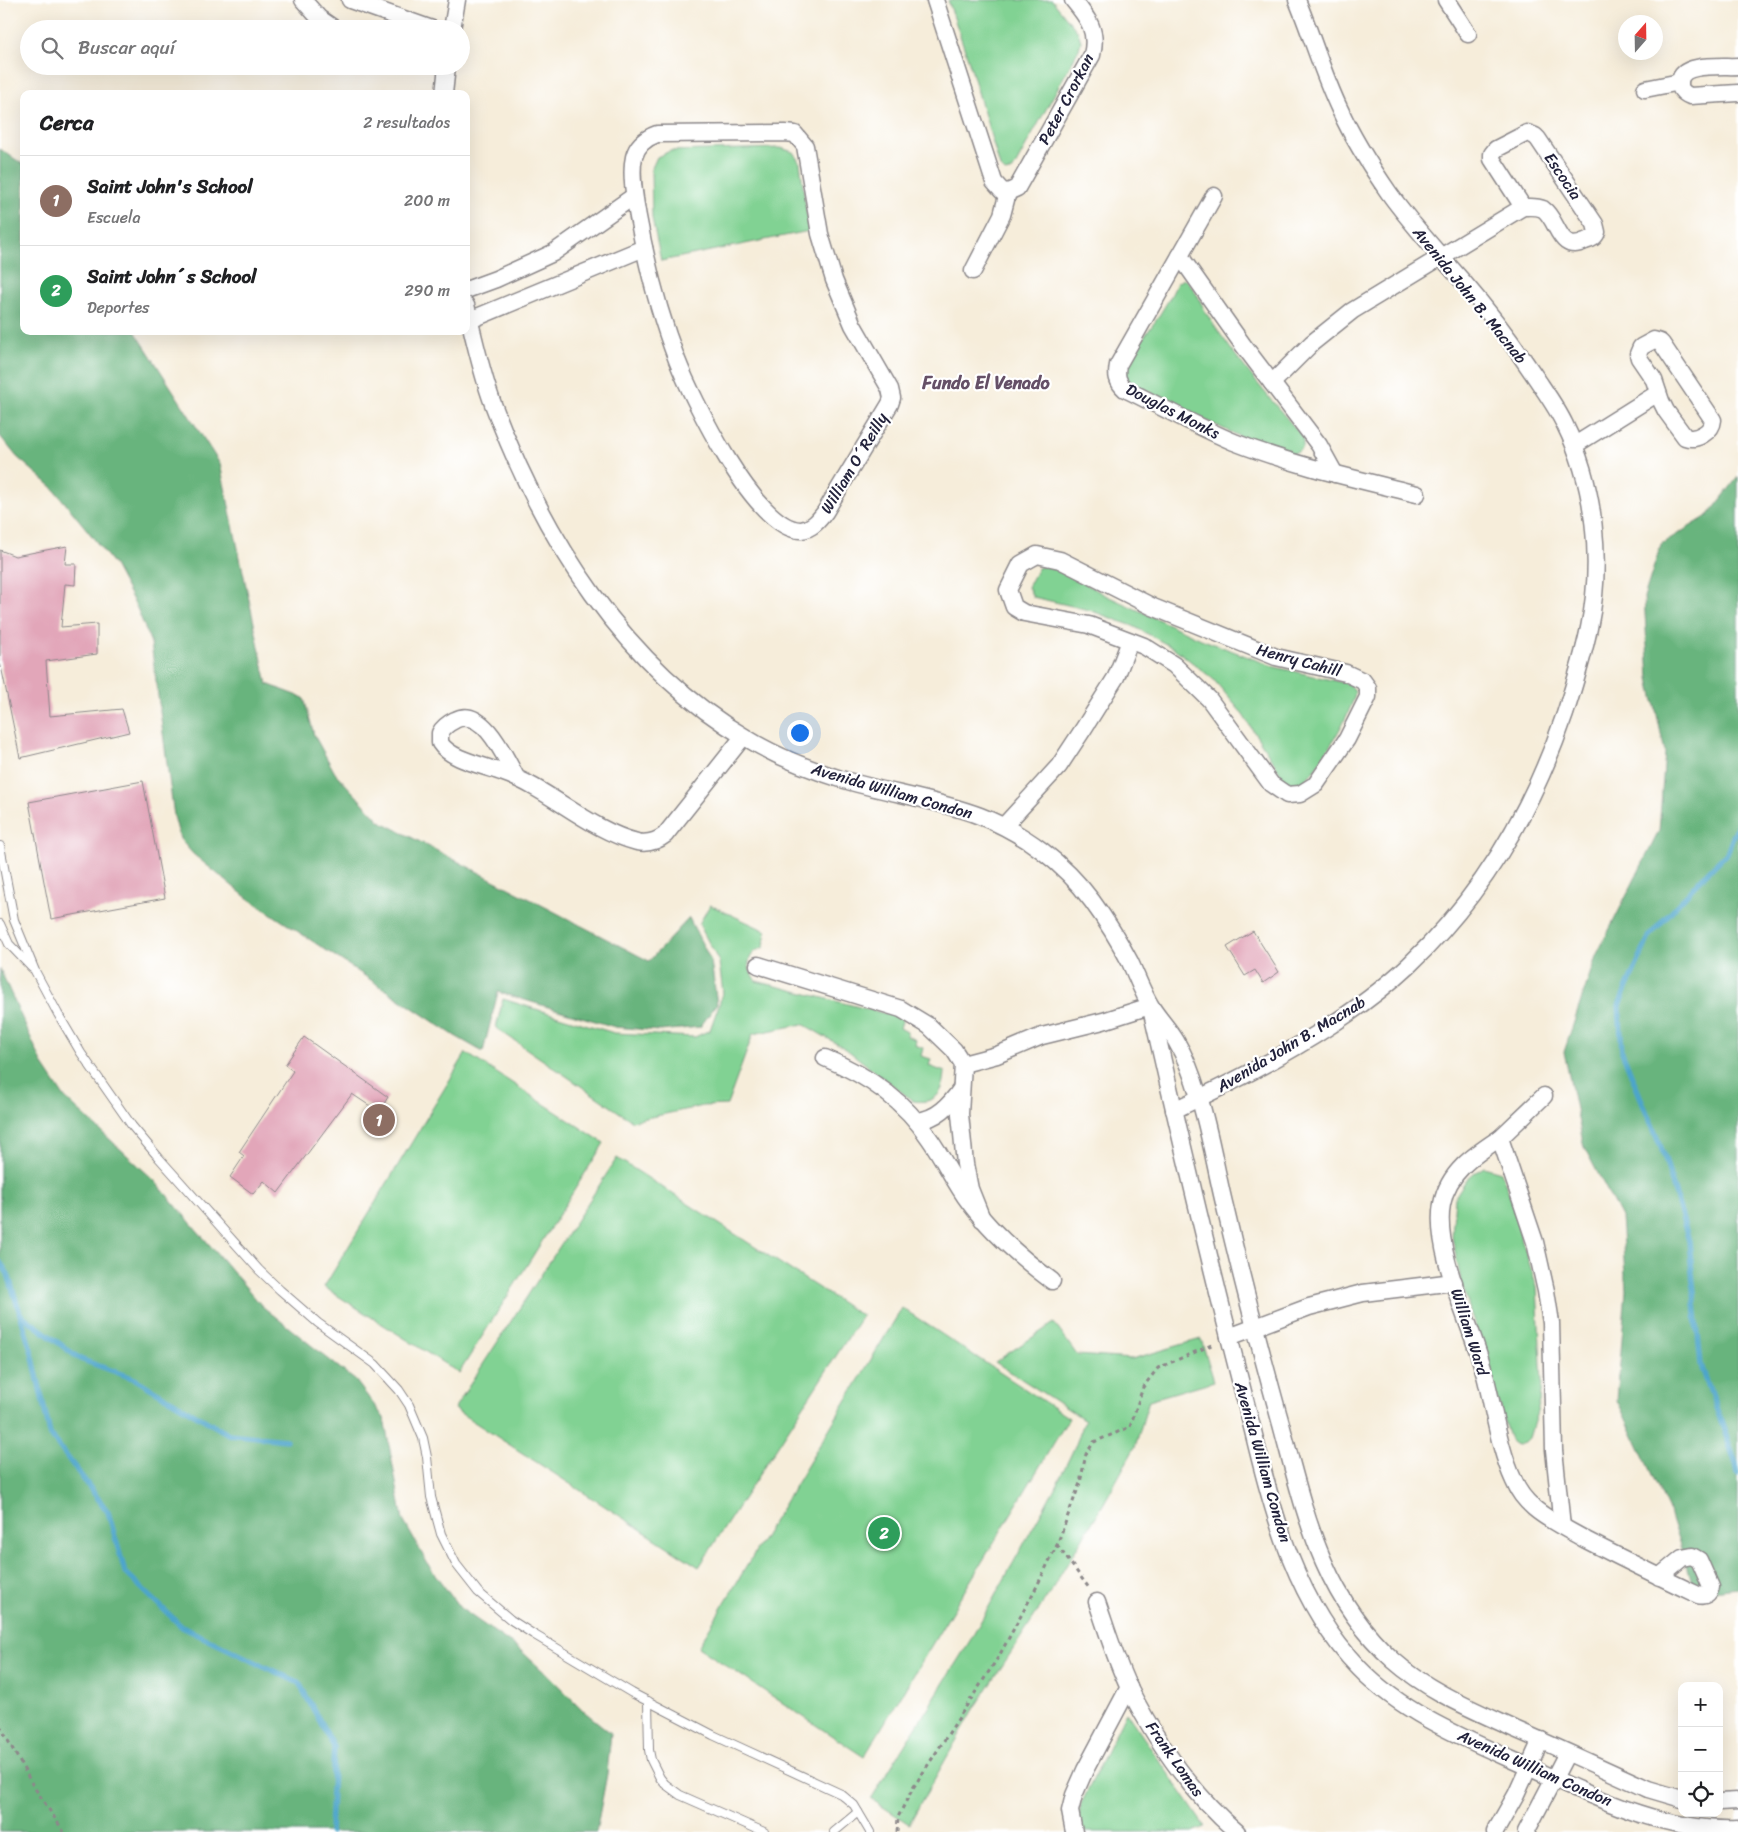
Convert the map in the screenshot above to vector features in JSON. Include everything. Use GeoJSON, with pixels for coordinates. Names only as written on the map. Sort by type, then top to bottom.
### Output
{"type":"FeatureCollection","features":[{"type":"Feature","properties":{"kind":"street"},"geometry":{"type":"LineString","coordinates":[[303,0],[322,20]]}},
{"type":"Feature","properties":{"kind":"street"},"geometry":{"type":"LineString","coordinates":[[350,0],[407,20]]}},
{"type":"Feature","properties":{"kind":"street"},"geometry":{"type":"LineString","coordinates":[[454,20],[457,0]]}},
{"type":"Feature","properties":{"kind":"street"},"geometry":{"type":"LineString","coordinates":[[935,0],[994,182],[1002,191],[1008,192]]}},
{"type":"Feature","properties":{"kind":"street","name":"Peter Crorkan"},"geometry":{"type":"LineString","coordinates":[[973,271],[997,226],[1006,204],[1008,192],[1017,188],[1092,55],[1093,28],[1089,19],[1074,0]]}},
{"type":"Feature","properties":{"kind":"street","name":"Avenida John B. Macnab"},"geometry":{"type":"LineString","coordinates":[[1174,1110],[1274,1059],[1330,1025],[1383,988],[1410,964],[1457,912],[1492,865],[1514,831],[1545,766],[1575,682],[1590,626],[1595,576],[1594,533],[1584,477],[1575,445],[1564,422],[1526,364],[1486,309],[1390,194],[1352,134],[1328,82],[1297,0]]}},
{"type":"Feature","properties":{"kind":"street"},"geometry":{"type":"LineString","coordinates":[[1446,0],[1468,34]]}},
{"type":"Feature","properties":{"kind":"street"},"geometry":{"type":"LineString","coordinates":[[1738,66],[1688,70],[1681,77],[1680,82],[1680,88],[1690,96],[1738,94]]}},
{"type":"Feature","properties":{"kind":"street"},"geometry":{"type":"LineString","coordinates":[[444,90],[445,75]]}},
{"type":"Feature","properties":{"kind":"street"},"geometry":{"type":"LineString","coordinates":[[1645,89],[1680,82]]}},
{"type":"Feature","properties":{"kind":"street","name":"William O´Reilly"},"geometry":{"type":"LineString","coordinates":[[786,133],[795,134],[801,139],[804,146],[820,234],[834,280],[853,325],[890,389],[892,398],[825,512],[812,526],[802,530],[793,528],[782,523],[768,512],[746,486],[717,444],[678,360],[649,273],[644,248],[634,196],[634,157],[648,137],[657,134],[786,133]]}},
{"type":"Feature","properties":{"kind":"street","name":"Escocia"},"geometry":{"type":"LineString","coordinates":[[1527,133],[1538,139],[1596,224],[1597,232],[1593,238],[1579,244],[1571,244],[1564,240],[1543,209],[1523,207],[1492,159],[1492,154],[1496,149],[1527,133]]}},
{"type":"Feature","properties":{"kind":"street"},"geometry":{"type":"LineString","coordinates":[[470,289],[553,254],[634,196]]}},
{"type":"Feature","properties":{"kind":"street","name":"Douglas Monks"},"geometry":{"type":"LineString","coordinates":[[1214,196],[1118,365],[1117,372],[1120,384],[1125,389],[1233,441],[1277,457],[1335,474],[1417,494]]}},
{"type":"Feature","properties":{"kind":"street"},"geometry":{"type":"LineString","coordinates":[[1272,383],[1312,343],[1352,311],[1523,207]]}},
{"type":"Feature","properties":{"kind":"street"},"geometry":{"type":"LineString","coordinates":[[470,312],[644,248]]}},
{"type":"Feature","properties":{"kind":"street"},"geometry":{"type":"LineString","coordinates":[[1180,256],[1243,345],[1319,445],[1335,474]]}},
{"type":"Feature","properties":{"kind":"street","name":"Avenida William Condon"},"geometry":{"type":"LineString","coordinates":[[470,320],[492,402],[518,465],[558,542],[579,574],[624,633],[649,661],[694,702],[743,737],[784,758],[843,779],[961,809],[1004,826],[1057,862],[1097,907],[1127,956],[1150,1006],[1262,1470],[1284,1539],[1308,1596],[1331,1634],[1359,1669],[1394,1698],[1434,1722],[1554,1779],[1658,1821],[1703,1829],[1738,1828]]}},
{"type":"Feature","properties":{"kind":"street"},"geometry":{"type":"LineString","coordinates":[[1654,340],[1662,344],[1711,416],[1713,420],[1711,428],[1694,438],[1685,437],[1666,411],[1658,393],[1654,380],[1638,354],[1641,348],[1654,340]]}},
{"type":"Feature","properties":{"kind":"street"},"geometry":{"type":"LineString","coordinates":[[1575,445],[1658,393]]}},
{"type":"Feature","properties":{"kind":"street","name":"Henry Cahill"},"geometry":{"type":"LineString","coordinates":[[1037,555],[1060,560],[1153,607],[1276,657],[1356,676],[1368,688],[1368,698],[1347,739],[1316,784],[1300,794],[1287,795],[1271,784],[1209,699],[1174,665],[1144,646],[1130,641],[1089,625],[1024,613],[1014,607],[1008,590],[1021,564],[1037,555]]}},
{"type":"Feature","properties":{"kind":"street"},"geometry":{"type":"LineString","coordinates":[[1004,826],[1059,766],[1116,677],[1130,641]]}},
{"type":"Feature","properties":{"kind":"street"},"geometry":{"type":"LineString","coordinates":[[516,777],[496,741],[488,730],[476,721],[458,718],[447,725],[440,733],[440,743],[451,754],[516,777],[594,823],[629,839],[646,843],[654,842],[665,835],[743,737]]}},
{"type":"Feature","properties":{"kind":"street"},"geometry":{"type":"LineString","coordinates":[[758,965],[902,1009],[916,1016],[942,1037],[963,1064],[960,1114],[965,1164],[970,1189],[982,1219]]}},
{"type":"Feature","properties":{"kind":"street"},"geometry":{"type":"LineString","coordinates":[[963,1064],[997,1054],[1042,1036],[1103,1021],[1150,1006]]}},
{"type":"Feature","properties":{"kind":"street","name":"Avenida William Condon"},"geometry":{"type":"LineString","coordinates":[[1150,1006],[1177,1042],[1199,1098],[1254,1327],[1307,1520],[1329,1574],[1350,1613],[1399,1665],[1443,1695],[1567,1753],[1648,1788],[1678,1797]]}},
{"type":"Feature","properties":{"kind":"street"},"geometry":{"type":"LineString","coordinates":[[826,1058],[866,1077],[902,1105],[938,1151],[958,1185],[982,1219],[1015,1252],[1052,1281]]}},
{"type":"Feature","properties":{"kind":"street"},"geometry":{"type":"LineString","coordinates":[[917,1122],[927,1120],[936,1115],[954,1099],[961,1089]]}},
{"type":"Feature","properties":{"kind":"street","name":"William Ward"},"geometry":{"type":"LineString","coordinates":[[1544,1096],[1500,1138],[1479,1152],[1451,1178],[1445,1190],[1441,1206],[1442,1238],[1454,1282],[1485,1374],[1502,1446],[1513,1480],[1519,1491],[1535,1509],[1562,1526],[1659,1577]]}},
{"type":"Feature","properties":{"kind":"street"},"geometry":{"type":"LineString","coordinates":[[1500,1138],[1535,1242],[1546,1291],[1551,1323],[1554,1450],[1562,1526]]}},
{"type":"Feature","properties":{"kind":"street"},"geometry":{"type":"LineString","coordinates":[[1229,1337],[1309,1307],[1363,1293],[1454,1282]]}},
{"type":"Feature","properties":{"kind":"street","name":"Frank Lomas"},"geometry":{"type":"LineString","coordinates":[[1097,1602],[1129,1687],[1158,1738],[1187,1780],[1227,1830]]}},
{"type":"Feature","properties":{"kind":"street"},"geometry":{"type":"LineString","coordinates":[[1074,1832],[1070,1811],[1074,1795],[1085,1770],[1129,1687]]}},
{"type":"Feature","properties":{"kind":"street"},"geometry":{"type":"LineString","coordinates":[[1495,1832],[1530,1768],[1541,1740]]}},
{"type":"Feature","properties":{"kind":"street"},"geometry":{"type":"LineString","coordinates":[[1526,1832],[1567,1753]]}},
{"type":"Feature","properties":{"kind":"street"},"geometry":{"type":"LineString","coordinates":[[1723,1802],[1738,1801]]}},
{"type":"Feature","properties":{"kind":"lane"},"geometry":{"type":"LineString","coordinates":[[0,846],[14,920],[35,971],[90,1068],[132,1126],[239,1248],[280,1290],[318,1322],[374,1364],[400,1390],[409,1405],[422,1438],[427,1457],[431,1497],[439,1526],[448,1550],[467,1579],[491,1604],[511,1620],[573,1658],[648,1701],[713,1735],[848,1798],[870,1832]]}},
{"type":"Feature","properties":{"kind":"lane"},"geometry":{"type":"LineString","coordinates":[[0,924],[9,944],[35,971]]}},
{"type":"Feature","properties":{"kind":"lane"},"geometry":{"type":"LineString","coordinates":[[648,1701],[651,1760],[665,1784],[680,1795],[764,1832]]}},
{"type":"Feature","properties":{"kind":"lane"},"geometry":{"type":"LineString","coordinates":[[834,1832],[858,1812]]}},
{"type":"Feature","properties":{"kind":"path"},"geometry":{"type":"LineString","coordinates":[[897,1832],[898,1817],[913,1788],[999,1656],[1036,1588],[1080,1483],[1086,1454],[1094,1442],[1130,1427],[1143,1387],[1158,1368],[1229,1337]]}},
{"type":"Feature","properties":{"kind":"path"},"geometry":{"type":"LineString","coordinates":[[1056,1544],[1085,1581],[1097,1602]]}},
{"type":"Feature","properties":{"kind":"path"},"geometry":{"type":"LineString","coordinates":[[0,1726],[32,1784],[64,1832]]}},
{"type":"Feature","properties":{"kind":"green space"},"geometry":{"type":"Polygon","coordinates":[[[948,0],[1052,0],[1078,32],[1081,41],[1079,49],[1014,168],[1010,171],[1005,172],[1000,167],[970,65],[948,0]]]}},
{"type":"Feature","properties":{"kind":"green space"},"geometry":{"type":"Polygon","coordinates":[[[781,148],[793,152],[800,163],[809,231],[661,261],[652,218],[651,170],[657,157],[670,151],[781,148]]]}},
{"type":"Feature","properties":{"kind":"green space"},"geometry":{"type":"Polygon","coordinates":[[[0,149],[20,162],[20,335],[138,335],[220,464],[267,684],[304,698],[314,735],[335,773],[380,821],[649,961],[689,918],[711,961],[717,1004],[700,1027],[660,1031],[615,1027],[498,992],[483,1052],[455,1036],[246,897],[193,854],[180,839],[174,816],[151,643],[137,608],[114,565],[88,531],[52,487],[17,457],[0,436],[0,149]]]}},
{"type":"Feature","properties":{"kind":"green space"},"geometry":{"type":"Polygon","coordinates":[[[1183,279],[1194,289],[1208,316],[1241,363],[1303,437],[1303,447],[1298,452],[1291,454],[1239,436],[1177,407],[1128,380],[1125,375],[1127,360],[1157,319],[1177,283],[1183,279]]]}},
{"type":"Feature","properties":{"kind":"green space"},"geometry":{"type":"Polygon","coordinates":[[[1738,477],[1738,1084],[1736,1095],[1738,1101],[1738,1588],[1695,1593],[1668,1509],[1617,1400],[1626,1290],[1621,1217],[1584,1147],[1564,1052],[1596,956],[1659,831],[1665,752],[1649,678],[1644,597],[1661,544],[1709,515],[1738,477]]]}},
{"type":"Feature","properties":{"kind":"green space"},"geometry":{"type":"Polygon","coordinates":[[[1049,564],[1105,595],[1201,639],[1275,667],[1349,684],[1355,692],[1353,700],[1342,725],[1317,766],[1303,782],[1298,784],[1285,780],[1241,712],[1213,679],[1175,649],[1133,626],[1089,610],[1033,597],[1028,587],[1038,568],[1049,564]]]}},
{"type":"Feature","properties":{"kind":"green space"},"geometry":{"type":"Polygon","coordinates":[[[710,905],[766,931],[764,947],[754,953],[749,961],[752,976],[756,981],[903,1018],[900,1028],[907,1032],[907,1036],[916,1040],[915,1045],[923,1048],[921,1056],[931,1059],[929,1066],[945,1072],[943,1086],[937,1096],[927,1101],[913,1101],[846,1049],[803,1024],[753,1034],[727,1105],[703,1106],[632,1121],[496,1028],[503,999],[614,1033],[695,1037],[710,1030],[723,993],[719,962],[699,924],[710,905]]]}},
{"type":"Feature","properties":{"kind":"green space"},"geometry":{"type":"Polygon","coordinates":[[[0,969],[43,1065],[65,1098],[154,1180],[262,1306],[356,1381],[384,1418],[403,1520],[429,1566],[460,1608],[519,1649],[586,1713],[611,1733],[607,1774],[596,1832],[0,1832],[0,969]]]}},
{"type":"Feature","properties":{"kind":"green space"},"geometry":{"type":"Polygon","coordinates":[[[466,1053],[604,1143],[459,1373],[324,1287],[466,1053]]]}},
{"type":"Feature","properties":{"kind":"green space"},"geometry":{"type":"Polygon","coordinates":[[[617,1158],[862,1316],[699,1567],[454,1409],[617,1158]]]}},
{"type":"Feature","properties":{"kind":"green space"},"geometry":{"type":"Polygon","coordinates":[[[1484,1167],[1501,1172],[1511,1198],[1521,1238],[1537,1287],[1542,1384],[1540,1402],[1529,1438],[1524,1443],[1518,1445],[1510,1441],[1461,1281],[1452,1237],[1455,1197],[1466,1180],[1484,1167]]]}},
{"type":"Feature","properties":{"kind":"green space"},"geometry":{"type":"Polygon","coordinates":[[[902,1308],[1069,1418],[864,1757],[698,1647],[902,1308]]]}},
{"type":"Feature","properties":{"kind":"green space"},"geometry":{"type":"Polygon","coordinates":[[[1054,1323],[1077,1355],[1132,1359],[1201,1339],[1214,1381],[1149,1400],[1135,1447],[1104,1503],[1049,1594],[973,1711],[909,1824],[871,1799],[971,1639],[1056,1486],[1085,1420],[995,1362],[1054,1323]]]}},
{"type":"Feature","properties":{"kind":"green space"},"geometry":{"type":"Polygon","coordinates":[[[1126,1712],[1205,1827],[1193,1832],[1078,1832],[1076,1830],[1081,1804],[1126,1712]]]}},
{"type":"Feature","properties":{"kind":"building"},"geometry":{"type":"Polygon","coordinates":[[[67,546],[65,564],[76,564],[75,585],[65,584],[61,627],[97,624],[97,654],[46,661],[50,716],[122,709],[129,732],[20,758],[0,661],[0,550],[15,556],[67,546]]]}},
{"type":"Feature","properties":{"kind":"building"},"geometry":{"type":"Polygon","coordinates":[[[143,781],[165,898],[51,919],[29,802],[143,781]]]}},
{"type":"Feature","properties":{"kind":"building"},"geometry":{"type":"Polygon","coordinates":[[[1253,931],[1279,972],[1263,983],[1255,970],[1245,976],[1227,947],[1253,931]]]}},
{"type":"Feature","properties":{"kind":"building"},"geometry":{"type":"Polygon","coordinates":[[[304,1037],[388,1097],[379,1112],[352,1094],[278,1193],[264,1181],[253,1194],[230,1177],[244,1156],[239,1152],[293,1071],[285,1065],[304,1037]]]}},
{"type":"Feature","properties":{"kind":"waterway"},"geometry":{"type":"LineString","coordinates":[[1738,824],[1727,853],[1650,935],[1619,1005],[1622,1052],[1664,1155],[1689,1241],[1701,1365],[1738,1473]]}},
{"type":"Feature","properties":{"kind":"waterway"},"geometry":{"type":"LineString","coordinates":[[0,1262],[8,1274],[32,1353],[50,1434],[108,1512],[125,1572],[182,1627],[299,1683],[334,1747],[330,1832]]}},
{"type":"Feature","properties":{"kind":"waterway"},"geometry":{"type":"LineString","coordinates":[[20,1314],[80,1359],[135,1379],[228,1434],[286,1440]]}},
{"type":"Feature","properties":{"kind":"place","name":"Saint John's School"},"geometry":{"type":"Point","coordinates":[379,1120]}},
{"type":"Feature","properties":{"kind":"place","name":"Saint John´s School"},"geometry":{"type":"Point","coordinates":[884,1533]}},
{"type":"Feature","properties":{"kind":"district","name":"Fundo El Venado"},"geometry":{"type":"Point","coordinates":[986,383]}}]}
